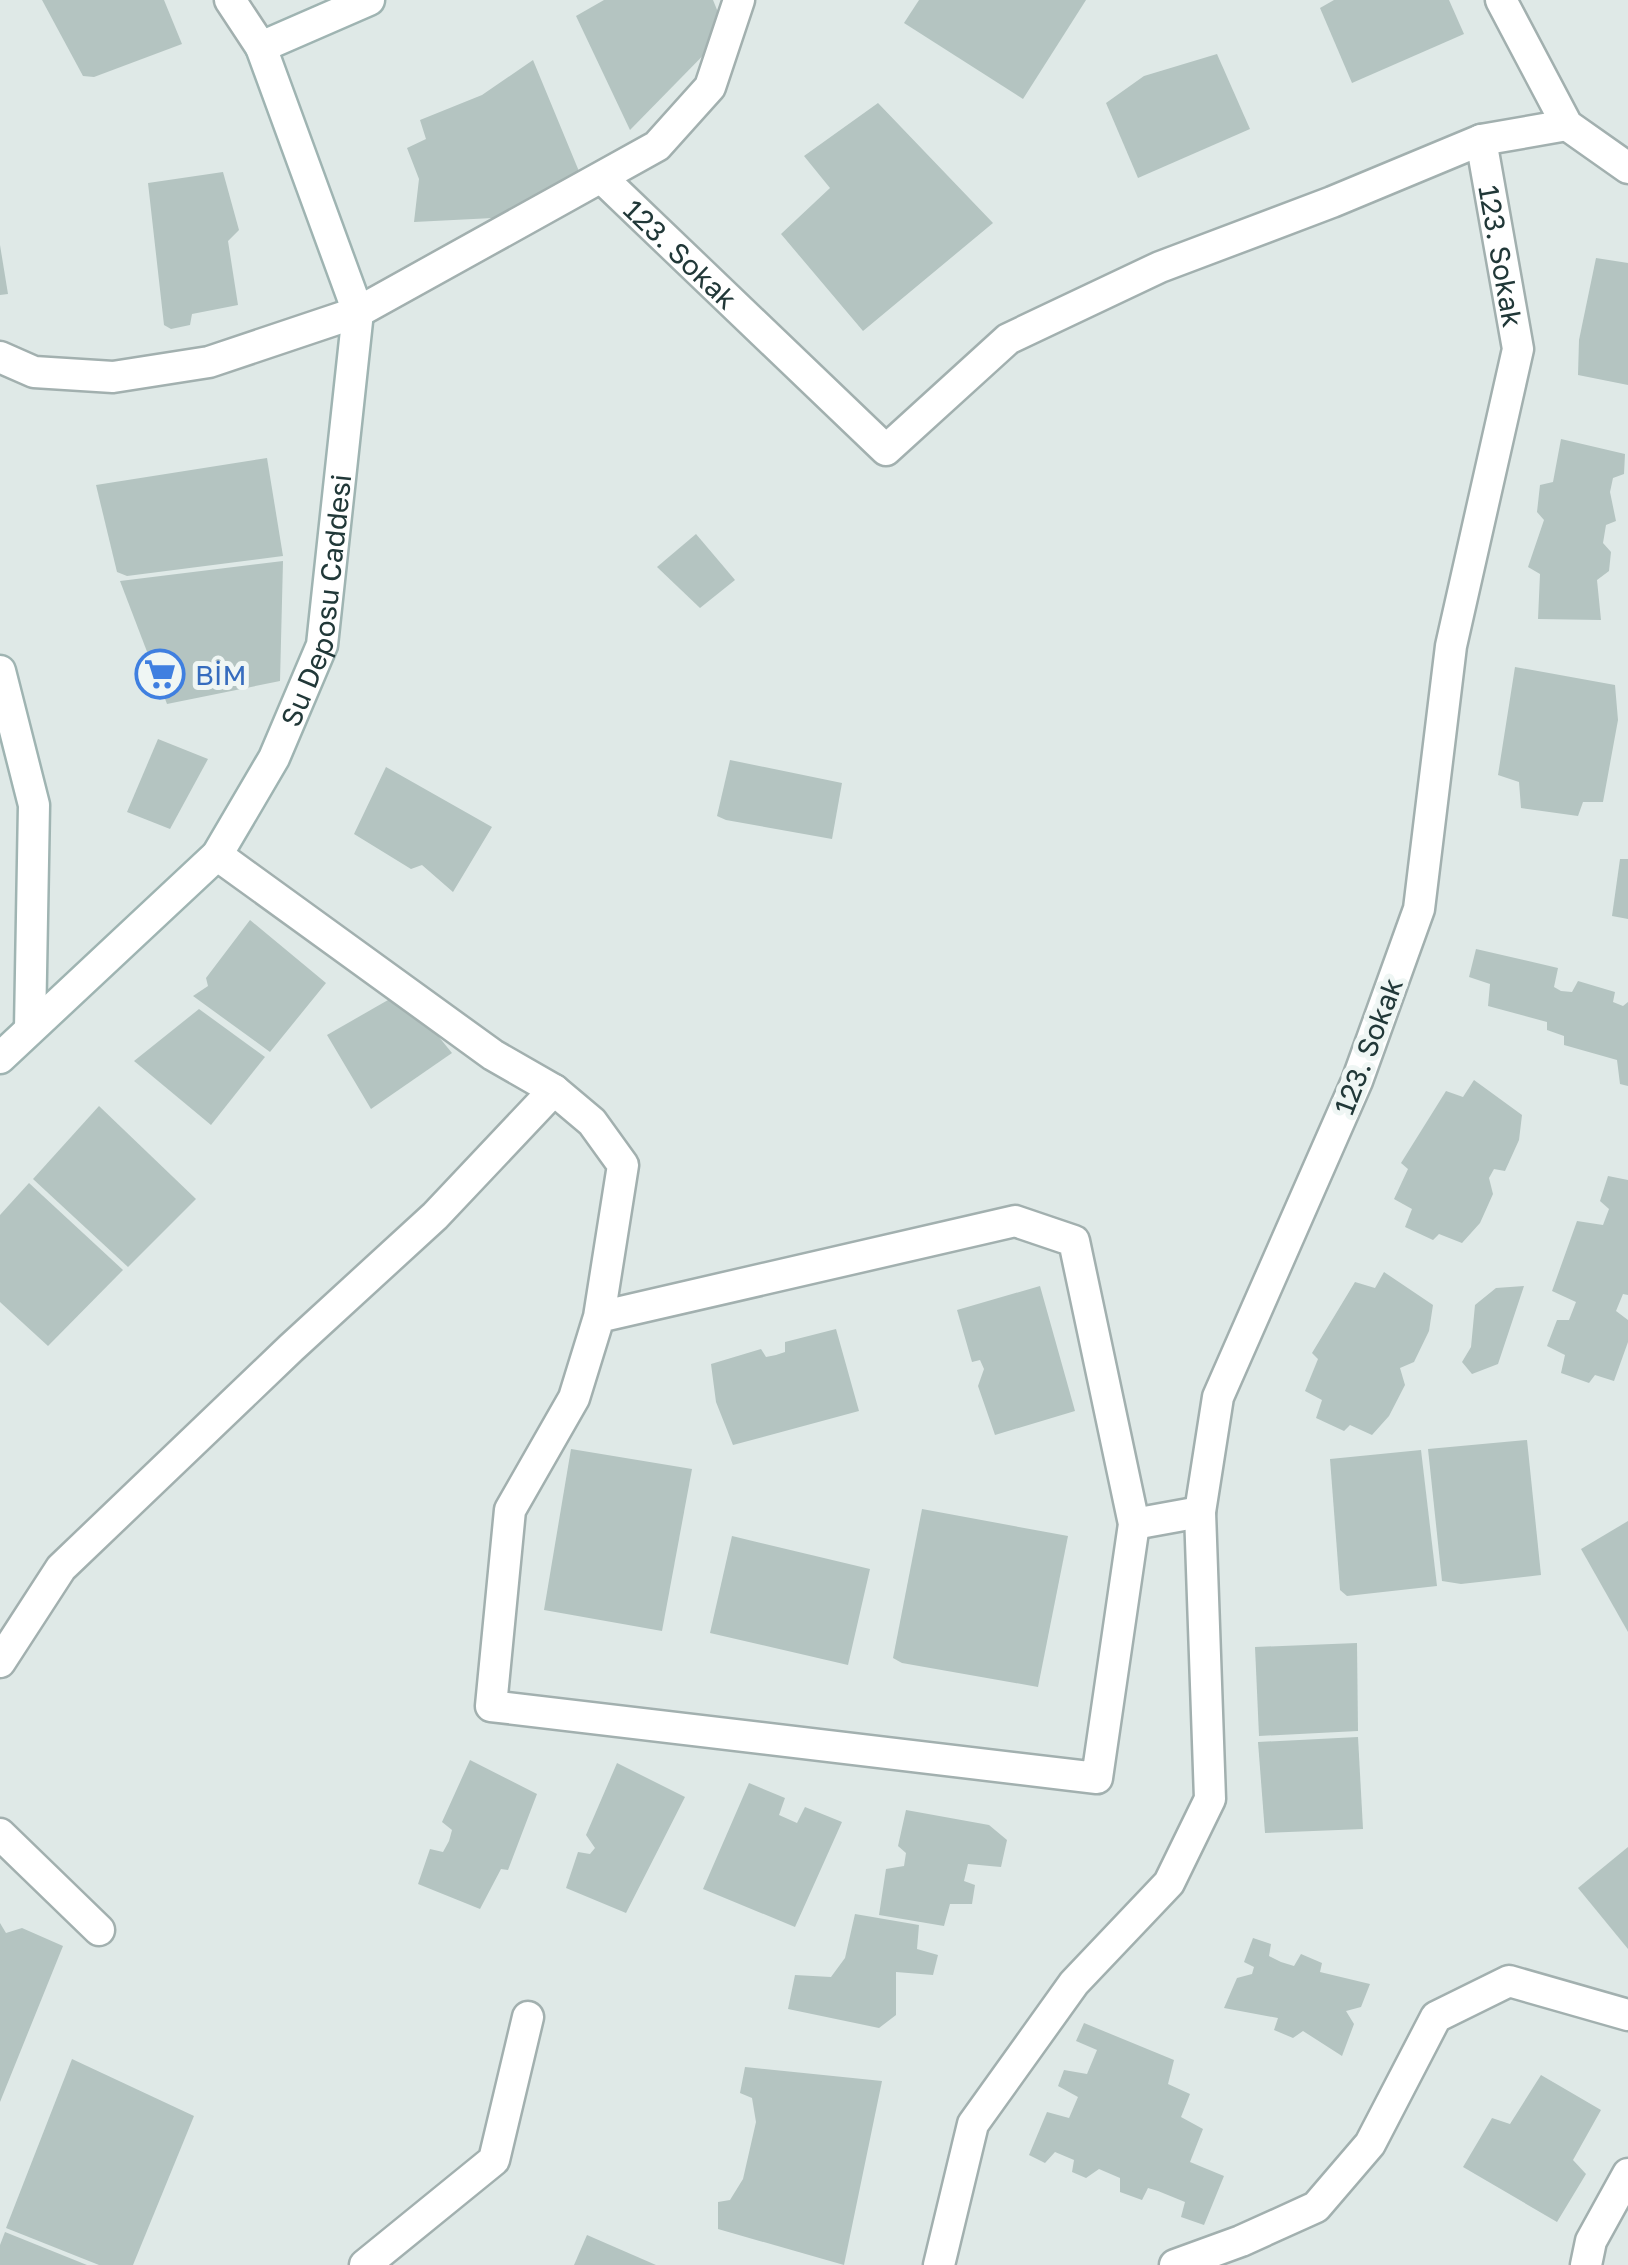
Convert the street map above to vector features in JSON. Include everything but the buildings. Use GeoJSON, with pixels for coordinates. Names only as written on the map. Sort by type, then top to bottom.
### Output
{"type":"FeatureCollection","features":[{"type":"Feature","properties":{"kind":"street","name":"Su Deposu Caddesi"},"geometry":{"type":"LineString","coordinates":[[0,1058],[217,854],[274,758],[322,645],[358,312],[260,47],[230,0]]}},
{"type":"Feature","properties":{"kind":"street"},"geometry":{"type":"LineString","coordinates":[[260,47],[369,0]]}},
{"type":"Feature","properties":{"kind":"street"},"geometry":{"type":"LineString","coordinates":[[0,357],[34,372],[113,377],[209,362],[358,312],[657,146],[710,87],[739,0]]}},
{"type":"Feature","properties":{"kind":"street"},"geometry":{"type":"LineString","coordinates":[[1501,0],[1567,125],[1628,168]]}},
{"type":"Feature","properties":{"kind":"street"},"geometry":{"type":"LineString","coordinates":[[1481,140],[1567,125]]}},
{"type":"Feature","properties":{"kind":"street","name":"123. Sokak"},"geometry":{"type":"LineString","coordinates":[[603,178],[886,450],[1008,339],[1160,267],[1481,140],[1518,350],[1451,646],[1419,910],[1357,1082],[1218,1397],[1200,1512],[1210,1799],[1169,1883],[1074,1983],[974,2124],[939,2265]]}},
{"type":"Feature","properties":{"kind":"street"},"geometry":{"type":"LineString","coordinates":[[0,671],[34,805],[30,1029]]}},
{"type":"Feature","properties":{"kind":"street"},"geometry":{"type":"LineString","coordinates":[[217,854],[492,1055],[554,1090],[592,1122],[623,1165],[599,1317],[574,1398],[510,1510],[491,1706],[1097,1778],[1134,1524],[1074,1241],[1016,1221],[599,1317]]}},
{"type":"Feature","properties":{"kind":"street"},"geometry":{"type":"LineString","coordinates":[[0,1662],[61,1568],[435,1216],[554,1090]]}},
{"type":"Feature","properties":{"kind":"street"},"geometry":{"type":"LineString","coordinates":[[1134,1524],[1200,1512]]}},
{"type":"Feature","properties":{"kind":"street"},"geometry":{"type":"LineString","coordinates":[[0,1834],[100,1930]]}},
{"type":"Feature","properties":{"kind":"street"},"geometry":{"type":"LineString","coordinates":[[1174,2265],[1240,2241],[1316,2206],[1370,2144],[1436,2017],[1509,1981],[1628,2016]]}},
{"type":"Feature","properties":{"kind":"street"},"geometry":{"type":"LineString","coordinates":[[365,2265],[494,2160],[528,2017]]}},
{"type":"Feature","properties":{"kind":"street"},"geometry":{"type":"LineString","coordinates":[[1586,2265],[1591,2242],[1628,2174]]}},
{"type":"Feature","properties":{"kind":"place","name":"BİM"},"geometry":{"type":"Point","coordinates":[160,674]}}]}
